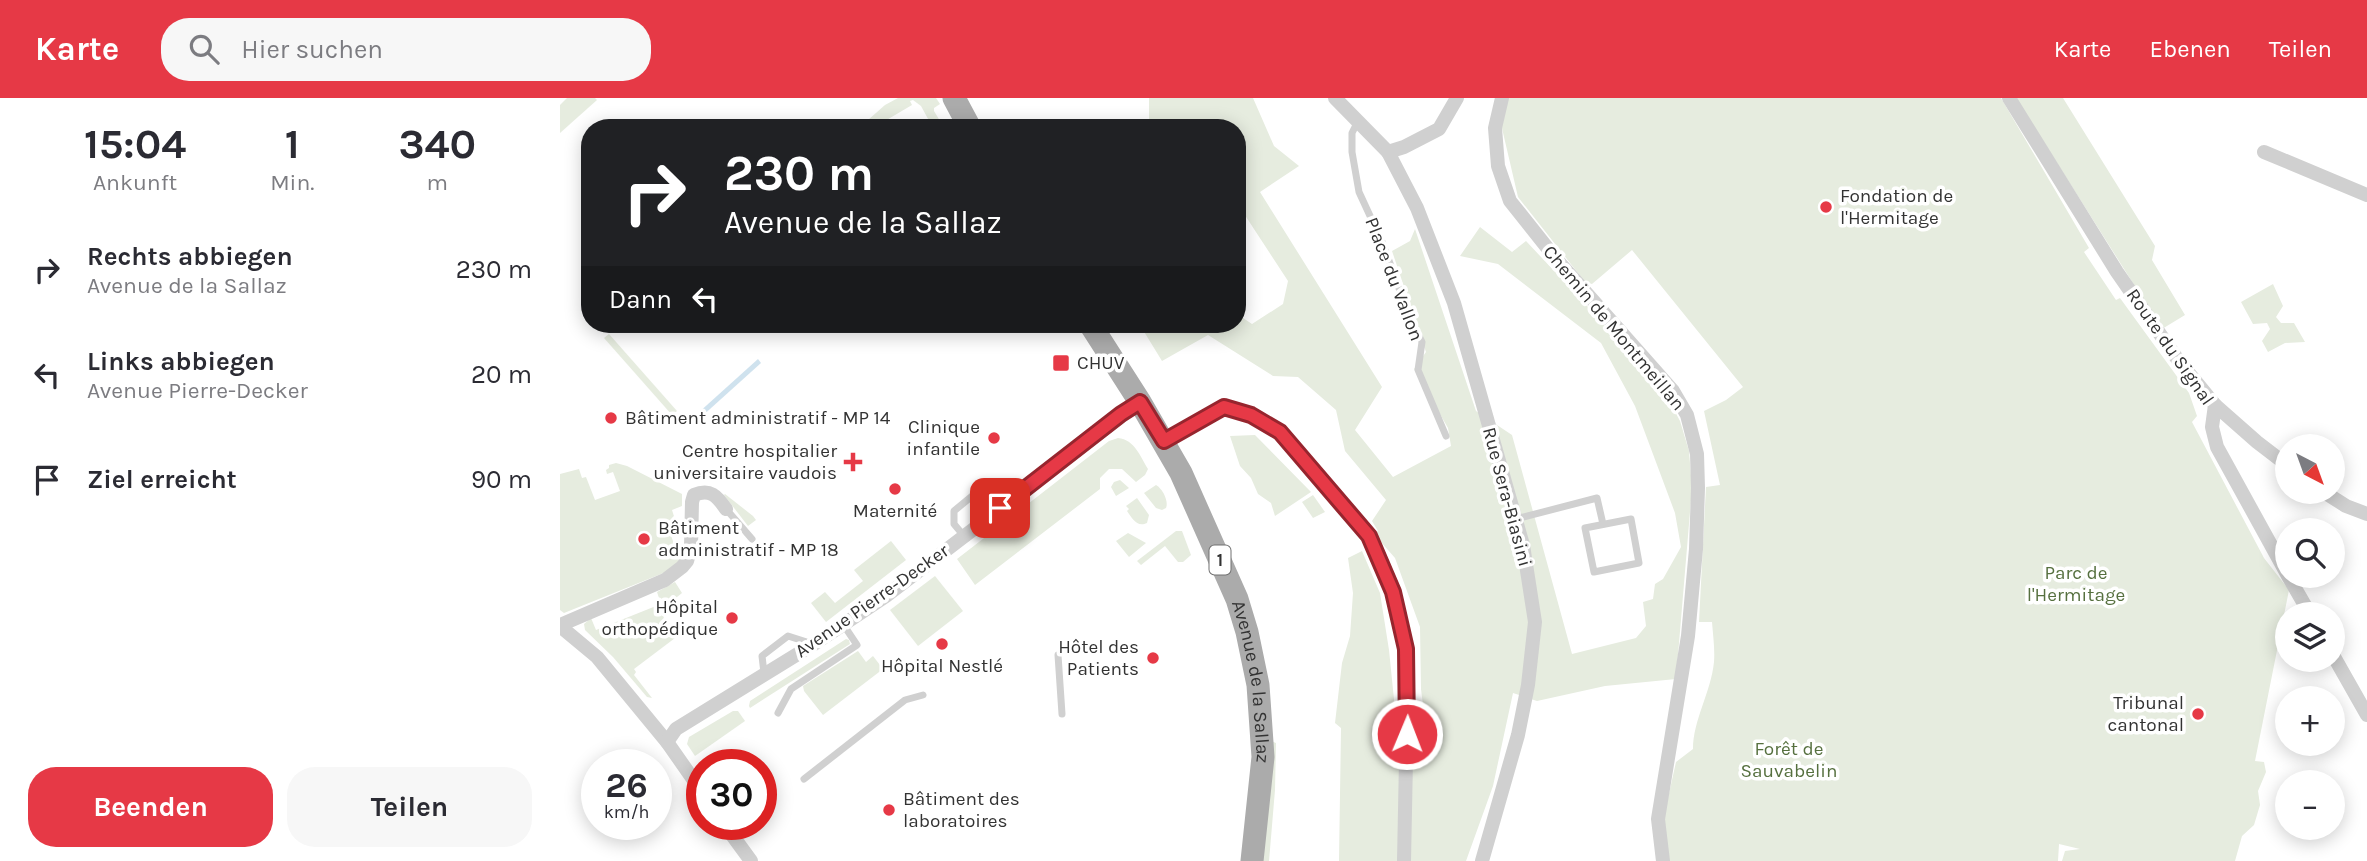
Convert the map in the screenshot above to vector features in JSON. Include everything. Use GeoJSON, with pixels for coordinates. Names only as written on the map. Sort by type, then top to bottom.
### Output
{"type":"FeatureCollection","features":[{"type":"Feature","properties":{"kind":"main road"},"geometry":{"type":"LineString","coordinates":[[954,98],[965,119]]}},
{"type":"Feature","properties":{"kind":"main road","name":"1"},"geometry":{"type":"LineString","coordinates":[[1096,333],[1140,402]]}},
{"type":"Feature","properties":{"kind":"main road","name":"Avenue de la Sallaz"},"geometry":{"type":"LineString","coordinates":[[1140,402],[1181,473],[1237,599],[1254,657],[1263,757],[1252,861]]}},
{"type":"Feature","properties":{"kind":"street"},"geometry":{"type":"LineString","coordinates":[[1335,98],[1388,152],[1404,147],[1438,129],[1455,99]]}},
{"type":"Feature","properties":{"kind":"street","name":"Chemin de Montmeillan"},"geometry":{"type":"LineString","coordinates":[[1502,98],[1495,128],[1499,166],[1510,201],[1557,260],[1673,391],[1688,415],[1697,454],[1696,549],[1688,636],[1658,819],[1663,861]]}},
{"type":"Feature","properties":{"kind":"street","name":"Route du Signal"},"geometry":{"type":"LineString","coordinates":[[2009,98],[2117,272],[2160,336],[2215,405],[2212,427],[2217,447],[2275,552]]}},
{"type":"Feature","properties":{"kind":"street","name":"Rue Sera-Biasini"},"geometry":{"type":"LineString","coordinates":[[1388,152],[1422,221],[1454,303],[1523,545],[1535,622],[1528,685],[1518,735],[1482,861]]}},
{"type":"Feature","properties":{"kind":"street"},"geometry":{"type":"LineString","coordinates":[[2264,152],[2367,195]]}},
{"type":"Feature","properties":{"kind":"street","name":"Avenue Pierre-Decker"},"geometry":{"type":"LineString","coordinates":[[667,743],[676,729],[886,596],[1140,402]]}},
{"type":"Feature","properties":{"kind":"street"},"geometry":{"type":"LineString","coordinates":[[2215,405],[2275,456]]}},
{"type":"Feature","properties":{"kind":"street"},"geometry":{"type":"LineString","coordinates":[[1164,441],[1224,407],[1251,415],[1280,432],[1369,536],[1393,592],[1406,649],[1404,861]]}},
{"type":"Feature","properties":{"kind":"street"},"geometry":{"type":"LineString","coordinates":[[686,770],[597,657],[560,625],[665,580],[682,567],[691,547],[694,495],[702,491],[709,492],[720,500],[726,509]]}},
{"type":"Feature","properties":{"kind":"street"},"geometry":{"type":"LineString","coordinates":[[2343,504],[2367,514]]}},
{"type":"Feature","properties":{"kind":"street"},"geometry":{"type":"LineString","coordinates":[[2343,672],[2367,715]]}},
{"type":"Feature","properties":{"kind":"street"},"geometry":{"type":"LineString","coordinates":[[736,840],[751,861]]}},
{"type":"Feature","properties":{"kind":"lane","name":"Place du Vallon"},"geometry":{"type":"LineString","coordinates":[[1353,116],[1352,152],[1359,192],[1422,342],[1418,370],[1446,436]]}},
{"type":"Feature","properties":{"kind":"lane"},"geometry":{"type":"LineString","coordinates":[[964,536],[954,524],[953,517],[954,510],[965,500],[977,492],[984,492],[1000,508]]}},
{"type":"Feature","properties":{"kind":"lane"},"geometry":{"type":"LineString","coordinates":[[1516,519],[1597,498],[1603,524]]}},
{"type":"Feature","properties":{"kind":"lane"},"geometry":{"type":"LineString","coordinates":[[726,509],[752,539]]}},
{"type":"Feature","properties":{"kind":"lane"},"geometry":{"type":"LineString","coordinates":[[1630,519],[1639,563],[1594,572],[1585,528],[1603,524],[1630,519]]}},
{"type":"Feature","properties":{"kind":"lane"},"geometry":{"type":"LineString","coordinates":[[778,713],[791,689],[857,645],[844,624]]}},
{"type":"Feature","properties":{"kind":"lane"},"geometry":{"type":"LineString","coordinates":[[1058,655],[1062,715]]}},
{"type":"Feature","properties":{"kind":"lane"},"geometry":{"type":"LineString","coordinates":[[804,779],[905,700],[923,695]]}},
{"type":"Feature","properties":{"kind":"green space"},"geometry":{"type":"Polygon","coordinates":[[[567,98],[597,100],[560,133],[560,105],[567,98]]]}},
{"type":"Feature","properties":{"kind":"green space"},"geometry":{"type":"Polygon","coordinates":[[[898,98],[936,98],[940,104],[934,111],[939,119],[928,119],[921,106],[913,100],[910,101],[912,105],[888,119],[869,119],[898,98]]]}},
{"type":"Feature","properties":{"kind":"green space"},"geometry":{"type":"Polygon","coordinates":[[[1149,98],[1253,98],[1274,146],[1299,166],[1260,192],[1382,387],[1355,430],[1393,477],[1451,446],[1448,428],[1414,369],[1426,352],[1392,251],[1410,241],[1415,229],[1476,411],[1512,435],[1572,654],[1636,638],[1646,626],[1643,602],[1653,599],[1655,584],[1663,579],[1681,547],[1675,513],[1635,406],[1601,343],[1498,264],[1460,256],[1480,227],[1512,252],[1526,241],[1619,340],[1666,395],[1680,421],[1689,451],[1692,488],[1676,679],[1605,686],[1537,701],[1513,693],[1493,786],[1466,861],[1339,861],[1341,728],[1335,723],[1342,663],[1350,636],[1353,593],[1348,558],[1362,551],[1380,593],[1397,729],[1426,729],[1421,689],[1420,627],[1395,558],[1374,534],[1378,531],[1372,521],[1386,500],[1345,451],[1336,410],[1298,377],[1273,376],[1208,335],[1162,361],[1145,333],[1246,333],[1246,320],[1252,324],[1283,304],[1288,281],[1246,217],[1246,119],[1149,119],[1149,98]]]}},
{"type":"Feature","properties":{"kind":"green space","name":"Parc de l'Hermitage"},"geometry":{"type":"Polygon","coordinates":[[[1507,98],[2001,98],[2089,248],[2084,252],[2116,300],[2120,298],[2189,393],[2197,416],[2192,422],[2264,558],[2275,572],[2275,588],[2289,590],[2287,602],[2275,602],[2275,660],[2255,761],[2264,762],[2266,772],[2258,791],[2260,805],[2254,825],[2242,836],[2235,861],[2062,861],[2065,851],[2080,849],[2059,844],[2058,861],[1667,861],[1662,825],[1676,762],[1693,749],[1696,727],[1714,662],[1712,622],[1699,622],[1706,487],[1720,485],[1704,411],[1726,400],[1743,387],[1632,250],[1592,284],[1585,282],[1518,197],[1501,124],[1507,98]]]}},
{"type":"Feature","properties":{"kind":"green space"},"geometry":{"type":"Polygon","coordinates":[[[2016,98],[2063,98],[2155,246],[2152,260],[2185,315],[2162,329],[2016,98]]]}},
{"type":"Feature","properties":{"kind":"green space"},"geometry":{"type":"Polygon","coordinates":[[[2273,284],[2283,306],[2276,317],[2281,323],[2294,323],[2305,342],[2285,343],[2268,352],[2262,341],[2270,329],[2267,323],[2253,324],[2241,302],[2273,284]]]}},
{"type":"Feature","properties":{"kind":"green space"},"geometry":{"type":"Polygon","coordinates":[[[609,334],[677,411],[672,415],[604,338],[609,334]]]}},
{"type":"Feature","properties":{"kind":"green space"},"geometry":{"type":"Polygon","coordinates":[[[1255,435],[1311,492],[1275,516],[1271,503],[1258,494],[1251,478],[1240,466],[1230,436],[1255,435]]]}},
{"type":"Feature","properties":{"kind":"green space"},"geometry":{"type":"Polygon","coordinates":[[[1118,438],[1129,442],[1136,449],[1148,469],[1145,475],[1136,482],[1122,469],[1109,469],[1100,478],[1100,489],[975,585],[957,559],[1109,441],[1118,438]]]}},
{"type":"Feature","properties":{"kind":"green space"},"geometry":{"type":"Polygon","coordinates":[[[616,463],[682,494],[682,506],[672,510],[678,529],[670,533],[677,552],[687,548],[677,564],[666,572],[564,613],[560,610],[560,474],[579,469],[582,478],[586,477],[595,500],[620,491],[613,472],[607,474],[606,470],[609,465],[616,463]]]}},
{"type":"Feature","properties":{"kind":"green space"},"geometry":{"type":"Polygon","coordinates":[[[1120,480],[1129,488],[1116,496],[1111,487],[1114,482],[1120,480]]]}},
{"type":"Feature","properties":{"kind":"green space"},"geometry":{"type":"Polygon","coordinates":[[[1156,485],[1166,498],[1166,508],[1162,510],[1156,508],[1144,493],[1156,485]]]}},
{"type":"Feature","properties":{"kind":"green space"},"geometry":{"type":"Polygon","coordinates":[[[725,494],[753,516],[756,520],[748,526],[725,494]]]}},
{"type":"Feature","properties":{"kind":"green space"},"geometry":{"type":"Polygon","coordinates":[[[1313,495],[1325,512],[1313,518],[1302,502],[1313,495]]]}},
{"type":"Feature","properties":{"kind":"green space"},"geometry":{"type":"Polygon","coordinates":[[[1137,498],[1149,515],[1147,523],[1135,522],[1127,511],[1129,509],[1126,506],[1137,498]]]}},
{"type":"Feature","properties":{"kind":"green space"},"geometry":{"type":"Polygon","coordinates":[[[1176,531],[1182,531],[1191,555],[1183,562],[1178,562],[1165,546],[1141,565],[1137,561],[1176,531]]]}},
{"type":"Feature","properties":{"kind":"green space"},"geometry":{"type":"Polygon","coordinates":[[[1128,533],[1146,543],[1129,557],[1116,541],[1128,533]]]}},
{"type":"Feature","properties":{"kind":"green space"},"geometry":{"type":"Polygon","coordinates":[[[891,541],[906,560],[826,622],[811,603],[825,592],[835,603],[863,581],[854,570],[891,541]]]}},
{"type":"Feature","properties":{"kind":"green space"},"geometry":{"type":"Polygon","coordinates":[[[935,576],[963,611],[918,646],[890,610],[935,576]]]}},
{"type":"Feature","properties":{"kind":"green space"},"geometry":{"type":"Polygon","coordinates":[[[675,582],[682,593],[667,605],[663,615],[666,625],[669,622],[679,635],[634,669],[634,675],[652,698],[647,697],[613,657],[585,630],[584,624],[591,618],[596,630],[661,604],[657,592],[675,582]]]}},
{"type":"Feature","properties":{"kind":"green space"},"geometry":{"type":"Polygon","coordinates":[[[846,639],[850,644],[750,708],[750,701],[846,639]]]}},
{"type":"Feature","properties":{"kind":"green space"},"geometry":{"type":"Polygon","coordinates":[[[858,651],[866,662],[873,656],[883,669],[823,715],[803,686],[858,651]]]}},
{"type":"Feature","properties":{"kind":"green space"},"geometry":{"type":"Polygon","coordinates":[[[733,711],[738,711],[745,721],[705,749],[690,749],[687,744],[689,737],[733,711]]]}},
{"type":"Feature","properties":{"kind":"green space"},"geometry":{"type":"Polygon","coordinates":[[[1271,741],[1276,743],[1275,790],[1269,861],[1262,861],[1271,741]]]}},
{"type":"Feature","properties":{"kind":"water"},"geometry":{"type":"Polygon","coordinates":[[[758,359],[761,363],[700,418],[697,414],[758,359]]]}},
{"type":"Feature","properties":{"kind":"place","name":"Fondation de l'Hermitage"},"geometry":{"type":"Point","coordinates":[1826,207]}},
{"type":"Feature","properties":{"kind":"place","name":"CHUV"},"geometry":{"type":"Point","coordinates":[1061,363]}},
{"type":"Feature","properties":{"kind":"place","name":"Bâtiment administratif - MP 14"},"geometry":{"type":"Point","coordinates":[611,418]}},
{"type":"Feature","properties":{"kind":"place","name":"Clinique infantile"},"geometry":{"type":"Point","coordinates":[994,438]}},
{"type":"Feature","properties":{"kind":"place","name":"Centre hospitalier universitaire vaudois"},"geometry":{"type":"Point","coordinates":[853,462]}},
{"type":"Feature","properties":{"kind":"place","name":"Maternité"},"geometry":{"type":"Point","coordinates":[895,489]}},
{"type":"Feature","properties":{"kind":"place","name":"Bâtiment administratif - MP 18"},"geometry":{"type":"Point","coordinates":[644,539]}},
{"type":"Feature","properties":{"kind":"place","name":"Hôpital orthopédique"},"geometry":{"type":"Point","coordinates":[732,618]}},
{"type":"Feature","properties":{"kind":"place","name":"Hôpital Nestlé"},"geometry":{"type":"Point","coordinates":[942,644]}},
{"type":"Feature","properties":{"kind":"place","name":"Hôtel des Patients"},"geometry":{"type":"Point","coordinates":[1153,658]}},
{"type":"Feature","properties":{"kind":"place","name":"Tribunal cantonal"},"geometry":{"type":"Point","coordinates":[2198,714]}},
{"type":"Feature","properties":{"kind":"place","name":"Bâtiment des laboratoires"},"geometry":{"type":"Point","coordinates":[889,810]}},
{"type":"Feature","properties":{"kind":"route"},"geometry":{"type":"LineString","coordinates":[[1000,508],[1140,402],[1164,441],[1224,407],[1251,415],[1280,432],[1369,536],[1393,592],[1406,649],[1407,734]]}},
{"type":"Feature","properties":{"kind":"park label","name":"Forêt de Sauvabelin"},"geometry":{"type":"Point","coordinates":[1789,760]}}]}
